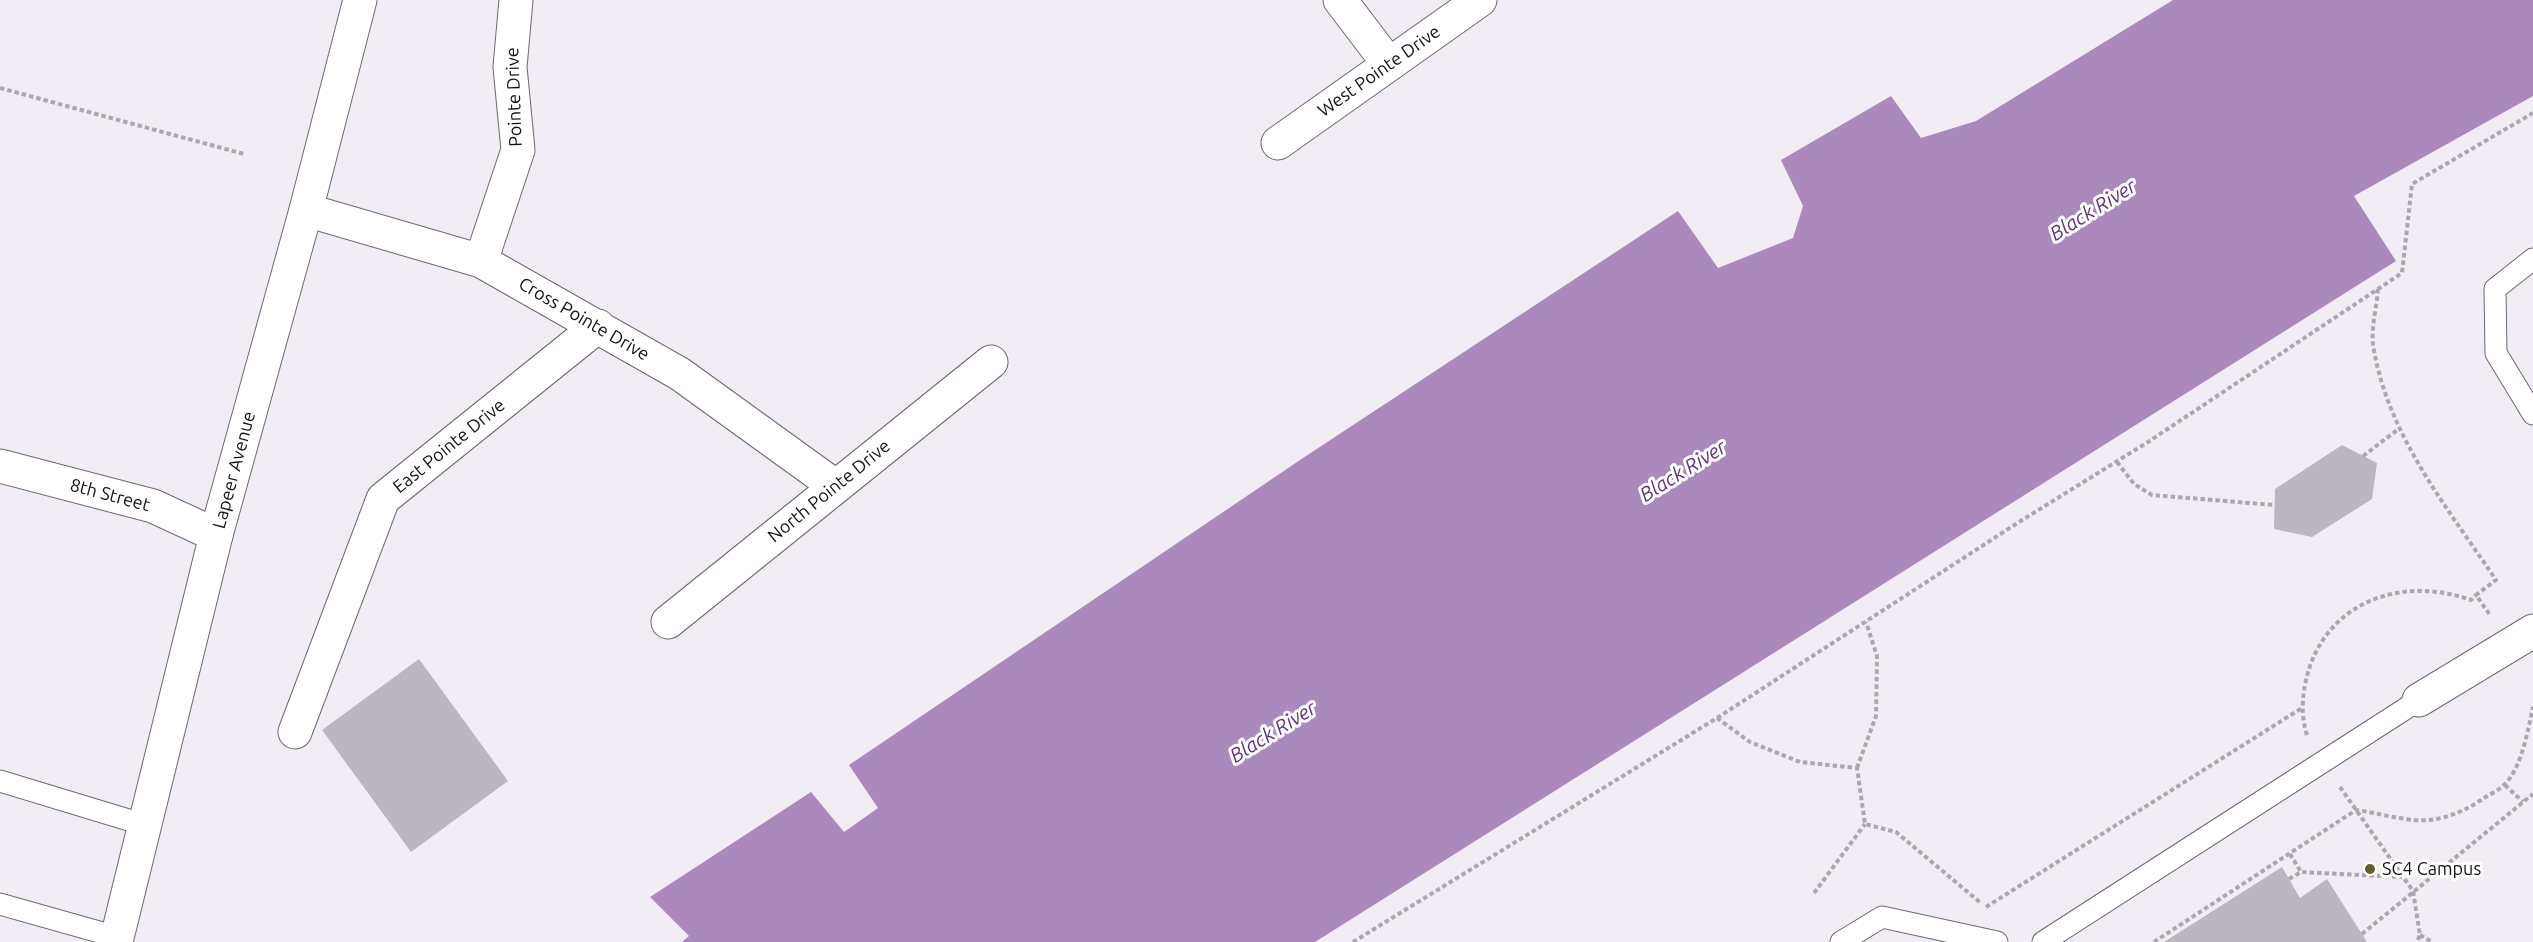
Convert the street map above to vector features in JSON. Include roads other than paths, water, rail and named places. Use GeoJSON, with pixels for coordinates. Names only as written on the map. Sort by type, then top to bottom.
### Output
{"type":"FeatureCollection","features":[{"type":"Feature","properties":{"kind":"street","name":"Lapeer Avenue"},"geometry":{"type":"LineString","coordinates":[[117,940],[216,535],[306,210],[360,0]]}},
{"type":"Feature","properties":{"kind":"street","name":"Pointe Drive"},"geometry":{"type":"LineString","coordinates":[[481,261],[518,150],[510,66],[516,0]]}},
{"type":"Feature","properties":{"kind":"street"},"geometry":{"type":"LineString","coordinates":[[1340,0],[1388,63]]}},
{"type":"Feature","properties":{"kind":"street","name":"West Pointe Drive"},"geometry":{"type":"LineString","coordinates":[[1278,143],[1480,0]]}},
{"type":"Feature","properties":{"kind":"street","name":"Cross Pointe Drive"},"geometry":{"type":"LineString","coordinates":[[306,210],[481,261],[680,374],[835,486]]}},
{"type":"Feature","properties":{"kind":"street","name":"East Pointe Drive"},"geometry":{"type":"LineString","coordinates":[[295,732],[383,500],[598,326]]}},
{"type":"Feature","properties":{"kind":"street","name":"North Pointe Drive"},"geometry":{"type":"LineString","coordinates":[[668,622],[991,362]]}},
{"type":"Feature","properties":{"kind":"street","name":"8th Street"},"geometry":{"type":"LineString","coordinates":[[0,466],[153,506],[216,535]]}},
{"type":"Feature","properties":{"kind":"street"},"geometry":{"type":"LineString","coordinates":[[2419,700],[2523,638]]}},
{"type":"Feature","properties":{"kind":"lane"},"geometry":{"type":"LineString","coordinates":[[2533,259],[2495,289],[2496,353],[2533,414]]}},
{"type":"Feature","properties":{"kind":"lane"},"geometry":{"type":"LineString","coordinates":[[2043,942],[2419,700]]}},
{"type":"Feature","properties":{"kind":"lane"},"geometry":{"type":"LineString","coordinates":[[0,781],[145,825]]}},
{"type":"Feature","properties":{"kind":"lane"},"geometry":{"type":"LineString","coordinates":[[0,904],[117,940]]}},
{"type":"Feature","properties":{"kind":"lane"},"geometry":{"type":"LineString","coordinates":[[1841,942],[1882,917],[1998,942]]}},
{"type":"Feature","properties":{"kind":"water","name":"Black River"},"geometry":{"type":"Polygon","coordinates":[[[2173,0],[2533,0],[2533,96],[2354,196],[2396,261],[1315,942],[682,942],[689,936],[650,897],[811,792],[844,832],[878,808],[849,765],[1303,458],[1678,211],[1718,268],[1793,238],[1803,206],[1781,160],[1891,96],[1921,138],[1976,121],[2173,0]]]}},
{"type":"Feature","properties":{"kind":"place","name":"SC4 Campus"},"geometry":{"type":"Point","coordinates":[2370,869]}}]}
